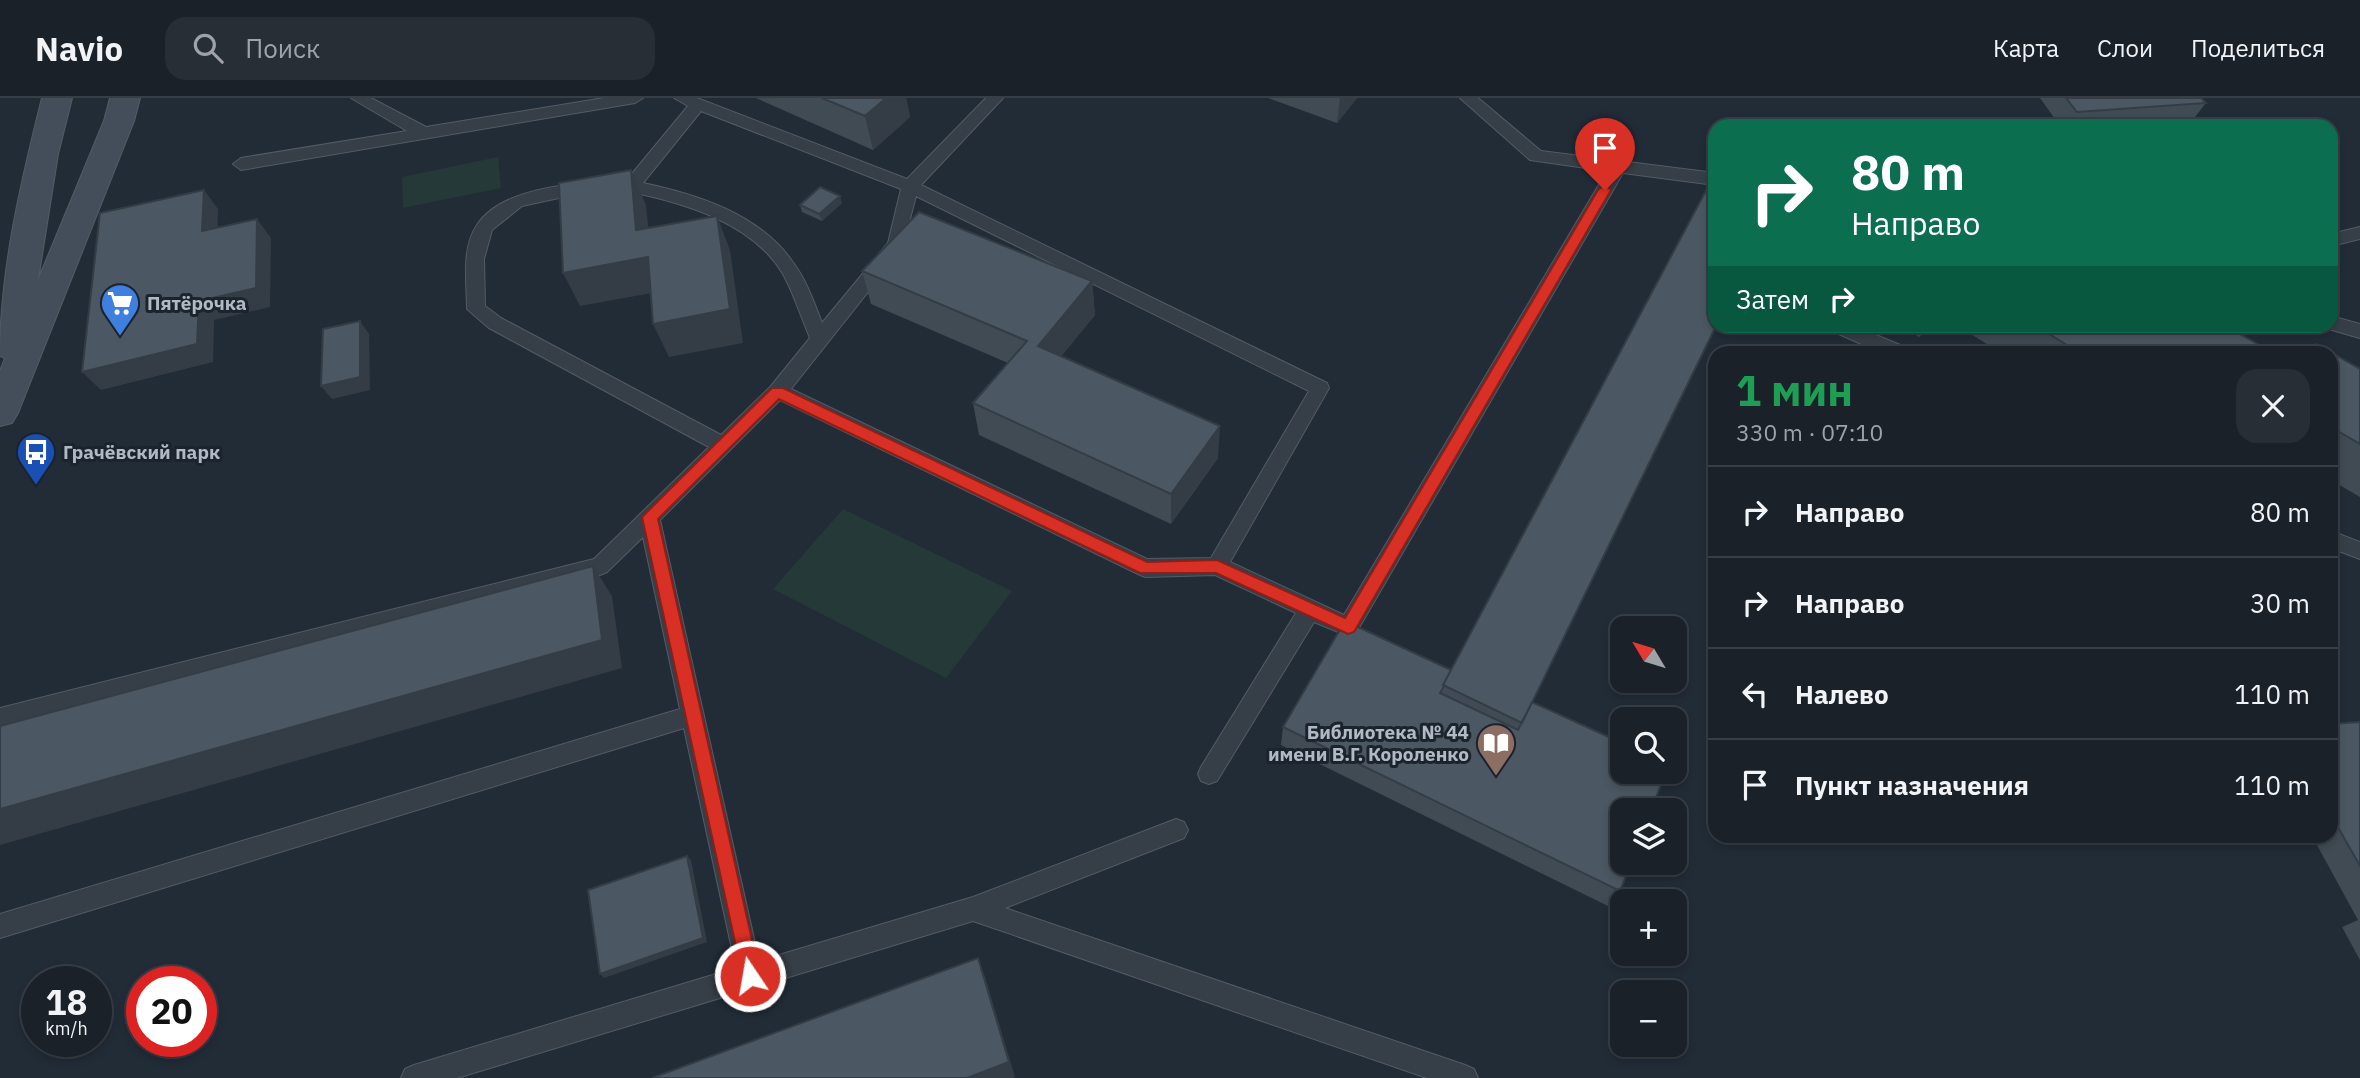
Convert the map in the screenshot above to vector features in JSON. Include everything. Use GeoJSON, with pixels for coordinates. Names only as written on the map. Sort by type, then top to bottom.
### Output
{"type":"FeatureCollection","features":[{"type":"Feature","properties":{"kind":"main road"},"geometry":{"type":"LineString","coordinates":[[0,402],[48,133],[57,98]]}},
{"type":"Feature","properties":{"kind":"main road"},"geometry":{"type":"LineString","coordinates":[[0,413],[122,110]]}},
{"type":"Feature","properties":{"kind":"lane"},"geometry":{"type":"LineString","coordinates":[[359,98],[424,133]]}},
{"type":"Feature","properties":{"kind":"lane"},"geometry":{"type":"LineString","coordinates":[[241,164],[635,98]]}},
{"type":"Feature","properties":{"kind":"lane"},"geometry":{"type":"LineString","coordinates":[[0,718],[600,566],[778,391],[896,245],[910,186],[995,98]]}},
{"type":"Feature","properties":{"kind":"lane"},"geometry":{"type":"LineString","coordinates":[[1468,98],[1536,156],[1708,178]]}},
{"type":"Feature","properties":{"kind":"lane"},"geometry":{"type":"LineString","coordinates":[[631,186],[690,101],[910,186],[1271,361],[1320,388],[1217,566]]}},
{"type":"Feature","properties":{"kind":"lane"},"geometry":{"type":"LineString","coordinates":[[778,391],[1145,568],[1217,566],[1348,627],[1618,167]]}},
{"type":"Feature","properties":{"kind":"lane"},"geometry":{"type":"LineString","coordinates":[[723,445],[495,323],[476,309],[475,259],[484,227],[517,201],[577,188],[631,186],[663,192],[717,211],[757,236],[785,263],[820,339]]}},
{"type":"Feature","properties":{"kind":"lane"},"geometry":{"type":"LineString","coordinates":[[2338,238],[2360,233]]}},
{"type":"Feature","properties":{"kind":"lane"},"geometry":{"type":"LineString","coordinates":[[2338,325],[2360,331]]}},
{"type":"Feature","properties":{"kind":"lane"},"geometry":{"type":"LineString","coordinates":[[1854,333],[1884,346]]}},
{"type":"Feature","properties":{"kind":"lane"},"geometry":{"type":"LineString","coordinates":[[649,517],[750,976]]}},
{"type":"Feature","properties":{"kind":"lane"},"geometry":{"type":"LineString","coordinates":[[2338,542],[2360,551]]}},
{"type":"Feature","properties":{"kind":"lane"},"geometry":{"type":"LineString","coordinates":[[1209,774],[1310,610]]}},
{"type":"Feature","properties":{"kind":"lane"},"geometry":{"type":"LineString","coordinates":[[0,926],[693,715]]}},
{"type":"Feature","properties":{"kind":"lane"},"geometry":{"type":"LineString","coordinates":[[414,1078],[973,909],[1176,830]]}},
{"type":"Feature","properties":{"kind":"lane"},"geometry":{"type":"LineString","coordinates":[[973,909],[1465,1078]]}},
{"type":"Feature","properties":{"kind":"green space"},"geometry":{"type":"Polygon","coordinates":[[[498,157],[501,188],[403,208],[402,177],[498,157]]]}},
{"type":"Feature","properties":{"kind":"green space"},"geometry":{"type":"Polygon","coordinates":[[[843,509],[1012,591],[946,678],[773,589],[843,509]]]}},
{"type":"Feature","properties":{"kind":"building"},"geometry":{"type":"Polygon","coordinates":[[[822,98],[886,98],[865,116],[822,98]]]}},
{"type":"Feature","properties":{"kind":"building"},"geometry":{"type":"Polygon","coordinates":[[[2066,98],[2201,98],[2206,103],[2077,112],[2066,98]]]}},
{"type":"Feature","properties":{"kind":"building"},"geometry":{"type":"Polygon","coordinates":[[[631,170],[636,230],[717,216],[730,309],[653,324],[648,257],[563,273],[559,183],[631,170]]]}},
{"type":"Feature","properties":{"kind":"building"},"geometry":{"type":"Polygon","coordinates":[[[820,187],[840,196],[819,214],[800,205],[820,187]]]}},
{"type":"Feature","properties":{"kind":"building"},"geometry":{"type":"Polygon","coordinates":[[[1708,187],[1708,333],[1713,333],[1522,723],[1443,685],[1708,187]]]}},
{"type":"Feature","properties":{"kind":"building"},"geometry":{"type":"Polygon","coordinates":[[[204,190],[202,231],[257,219],[256,288],[199,301],[197,344],[82,372],[100,213],[204,190]]]}},
{"type":"Feature","properties":{"kind":"building"},"geometry":{"type":"Polygon","coordinates":[[[919,212],[1092,281],[1038,346],[1220,426],[1171,494],[973,403],[1027,341],[862,271],[919,212]]]}},
{"type":"Feature","properties":{"kind":"building"},"geometry":{"type":"Polygon","coordinates":[[[360,321],[360,377],[321,386],[323,329],[360,321]]]}},
{"type":"Feature","properties":{"kind":"building"},"geometry":{"type":"Polygon","coordinates":[[[2048,333],[2238,333],[2261,346],[2069,346],[2048,333]]]}},
{"type":"Feature","properties":{"kind":"building"},"geometry":{"type":"Polygon","coordinates":[[[2338,356],[2360,369],[2360,444],[2338,431],[2338,356]]]}},
{"type":"Feature","properties":{"kind":"building"},"geometry":{"type":"Polygon","coordinates":[[[593,566],[602,640],[0,809],[0,726],[593,566]]]}},
{"type":"Feature","properties":{"kind":"building","name":"Библиотека № 44 имени В.Г. Короленко"},"geometry":{"type":"Polygon","coordinates":[[[1345,621],[1451,670],[1440,693],[1518,730],[1532,702],[1610,738],[1610,784],[1661,784],[1656,798],[1610,798],[1610,875],[1626,875],[1621,889],[1616,889],[1283,727],[1345,621]]]}},
{"type":"Feature","properties":{"kind":"building"},"geometry":{"type":"Polygon","coordinates":[[[2360,722],[2360,866],[2338,827],[2338,724],[2360,722]]]}},
{"type":"Feature","properties":{"kind":"building"},"geometry":{"type":"Polygon","coordinates":[[[687,856],[703,938],[600,974],[588,890],[687,856]]]}},
{"type":"Feature","properties":{"kind":"building"},"geometry":{"type":"Polygon","coordinates":[[[978,958],[1009,1062],[967,1078],[652,1078],[978,958]]]}},
{"type":"Feature","properties":{"kind":"place","name":"Пятёрочка"},"geometry":{"type":"Point","coordinates":[120,337]}},
{"type":"Feature","properties":{"kind":"place","name":"Грачёвский парк"},"geometry":{"type":"Point","coordinates":[36,486]}},
{"type":"Feature","properties":{"kind":"place","name":"Библиотека № 44 имени В.Г. Короленко"},"geometry":{"type":"Point","coordinates":[1496,777]}},
{"type":"Feature","properties":{"kind":"route"},"geometry":{"type":"LineString","coordinates":[[750,976],[649,517],[778,391],[1145,568],[1217,566],[1348,627],[1605,190]]}}]}
